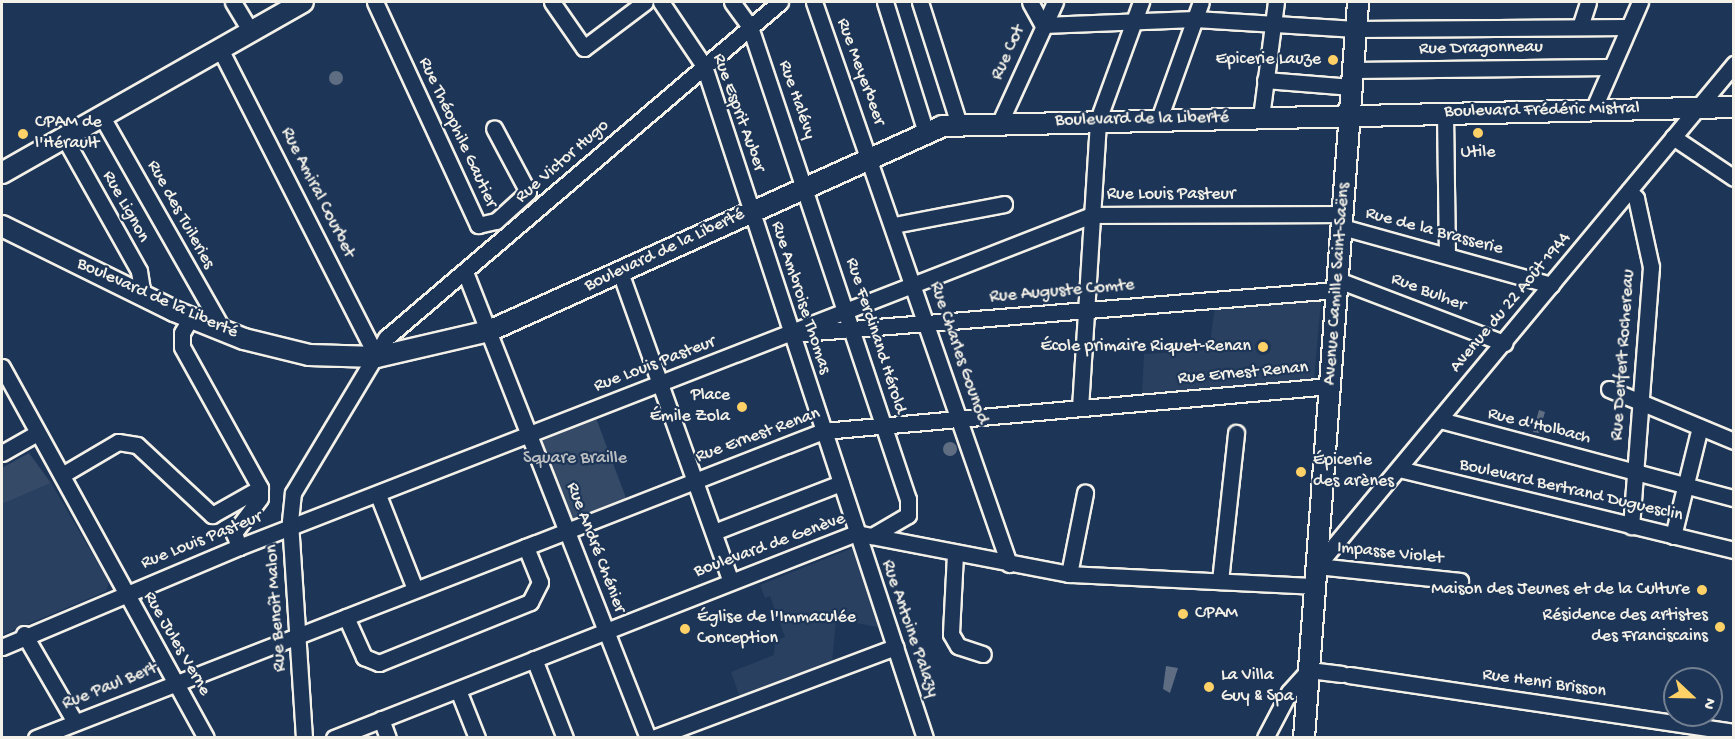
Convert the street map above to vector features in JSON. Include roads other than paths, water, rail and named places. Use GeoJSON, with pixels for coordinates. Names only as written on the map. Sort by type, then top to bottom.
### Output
{"type":"FeatureCollection","features":[{"type":"Feature","properties":{"kind":"main road"},"geometry":{"type":"LineString","coordinates":[[2,173],[303,2]]}},
{"type":"Feature","properties":{"kind":"main road","name":"Avenue Camille Saint-Saëns"},"geometry":{"type":"LineString","coordinates":[[1304,738],[1358,2]]}},
{"type":"Feature","properties":{"kind":"main road","name":"Boulevard Frédéric Mistral"},"geometry":{"type":"LineString","coordinates":[[1350,115],[1734,107]]}},
{"type":"Feature","properties":{"kind":"main road","name":"Boulevard de la Liberté"},"geometry":{"type":"LineString","coordinates":[[2,226],[143,296],[224,332],[309,355],[377,357],[489,331],[925,130],[959,124],[1350,115]]}},
{"type":"Feature","properties":{"kind":"street"},"geometry":{"type":"LineString","coordinates":[[233,2],[251,32]]}},
{"type":"Feature","properties":{"kind":"street","name":"Rue Théophile Gautier"},"geometry":{"type":"LineString","coordinates":[[375,2],[478,225],[496,220],[528,192],[494,128]]}},
{"type":"Feature","properties":{"kind":"street"},"geometry":{"type":"LineString","coordinates":[[552,2],[584,48],[645,2]]}},
{"type":"Feature","properties":{"kind":"street","name":"Rue Esprit Auber"},"geometry":{"type":"LineString","coordinates":[[661,2],[704,66],[752,211]]}},
{"type":"Feature","properties":{"kind":"street","name":"Rue Halévy"},"geometry":{"type":"LineString","coordinates":[[732,2],[750,27],[805,185]]}},
{"type":"Feature","properties":{"kind":"street","name":"Rue Victor Hugo"},"geometry":{"type":"LineString","coordinates":[[377,357],[386,338],[780,2]]}},
{"type":"Feature","properties":{"kind":"street","name":"Rue Meyerbeer"},"geometry":{"type":"LineString","coordinates":[[814,2],[869,156]]}},
{"type":"Feature","properties":{"kind":"street"},"geometry":{"type":"LineString","coordinates":[[885,2],[925,130]]}},
{"type":"Feature","properties":{"kind":"street"},"geometry":{"type":"LineString","coordinates":[[920,2],[959,124]]}},
{"type":"Feature","properties":{"kind":"street"},"geometry":{"type":"LineString","coordinates":[[1030,2],[1043,25],[1195,19],[1356,29],[1628,27]]}},
{"type":"Feature","properties":{"kind":"street","name":"Rue Cot"},"geometry":{"type":"LineString","coordinates":[[1000,123],[1055,2]]}},
{"type":"Feature","properties":{"kind":"street"},"geometry":{"type":"LineString","coordinates":[[1080,408],[1098,120],[1141,2]]}},
{"type":"Feature","properties":{"kind":"street"},"geometry":{"type":"LineString","coordinates":[[1159,119],[1201,2]]}},
{"type":"Feature","properties":{"kind":"street"},"geometry":{"type":"LineString","coordinates":[[1261,117],[1276,2]]}},
{"type":"Feature","properties":{"kind":"street"},"geometry":{"type":"LineString","coordinates":[[1580,27],[1588,2]]}},
{"type":"Feature","properties":{"kind":"street"},"geometry":{"type":"LineString","coordinates":[[1593,110],[1608,67],[1640,2]]}},
{"type":"Feature","properties":{"kind":"street","name":"Rue Amiral Courbet"},"geometry":{"type":"LineString","coordinates":[[220,49],[377,357]]}},
{"type":"Feature","properties":{"kind":"street","name":"Avenue du 22 Août 1944"},"geometry":{"type":"LineString","coordinates":[[1316,576],[1399,469],[1734,64]]}},
{"type":"Feature","properties":{"kind":"street","name":"Rue Dragonneau"},"geometry":{"type":"LineString","coordinates":[[1265,80],[1608,67]]}},
{"type":"Feature","properties":{"kind":"street"},"geometry":{"type":"LineString","coordinates":[[1444,113],[1447,255]]}},
{"type":"Feature","properties":{"kind":"street","name":"Rue des Tuileries"},"geometry":{"type":"LineString","coordinates":[[102,117],[224,332]]}},
{"type":"Feature","properties":{"kind":"street"},"geometry":{"type":"LineString","coordinates":[[1673,137],[1734,178]]}},
{"type":"Feature","properties":{"kind":"street","name":"Rue Lignon"},"geometry":{"type":"LineString","coordinates":[[65,139],[139,271],[143,296]]}},
{"type":"Feature","properties":{"kind":"street","name":"Rue Charles Gounod"},"geometry":{"type":"LineString","coordinates":[[869,156],[1009,564]]}},
{"type":"Feature","properties":{"kind":"street","name":"Rue Ferdinand Hérold"},"geometry":{"type":"LineString","coordinates":[[805,185],[908,498],[912,545]]}},
{"type":"Feature","properties":{"kind":"street","name":"Rue Denfert Rochereau"},"geometry":{"type":"LineString","coordinates":[[1629,191],[1636,198],[1651,267],[1631,526]]}},
{"type":"Feature","properties":{"kind":"street"},"geometry":{"type":"LineString","coordinates":[[894,225],[1004,204]]}},
{"type":"Feature","properties":{"kind":"street","name":"Rue Ambroise Thomas"},"geometry":{"type":"LineString","coordinates":[[752,211],[823,431],[841,483],[864,535]]}},
{"type":"Feature","properties":{"kind":"street","name":"Rue Louis Pasteur"},"geometry":{"type":"LineString","coordinates":[[2,647],[24,634],[239,547],[378,495],[1092,215],[1342,220]]}},
{"type":"Feature","properties":{"kind":"street","name":"Rue de la Brasserie"},"geometry":{"type":"LineString","coordinates":[[1342,220],[1447,255],[1551,285]]}},
{"type":"Feature","properties":{"kind":"street","name":"Rue André Chénier"},"geometry":{"type":"LineString","coordinates":[[465,272],[648,738]]}},
{"type":"Feature","properties":{"kind":"street"},"geometry":{"type":"LineString","coordinates":[[620,272],[730,579]]}},
{"type":"Feature","properties":{"kind":"street","name":"Rue Auguste Comte"},"geometry":{"type":"LineString","coordinates":[[790,334],[854,331],[1338,285]]}},
{"type":"Feature","properties":{"kind":"street","name":"Rue Bulher"},"geometry":{"type":"LineString","coordinates":[[1338,285],[1504,343]]}},
{"type":"Feature","properties":{"kind":"street"},"geometry":{"type":"LineString","coordinates":[[190,318],[182,333],[182,347],[260,488],[260,498],[234,533],[239,547]]}},
{"type":"Feature","properties":{"kind":"street","name":"Rue Benoît Malon"},"geometry":{"type":"LineString","coordinates":[[304,738],[291,527],[292,493],[377,357]]}},
{"type":"Feature","properties":{"kind":"street","name":"Rue Jules Verne"},"geometry":{"type":"LineString","coordinates":[[2,367],[124,593],[206,738]]}},
{"type":"Feature","properties":{"kind":"street","name":"Rue Ernest Renan"},"geometry":{"type":"LineString","coordinates":[[298,635],[823,431],[1330,386]]}},
{"type":"Feature","properties":{"kind":"street"},"geometry":{"type":"LineString","coordinates":[[1609,389],[1734,441]]}},
{"type":"Feature","properties":{"kind":"street","name":"Rue d'Holbach"},"geometry":{"type":"LineString","coordinates":[[1440,420],[1734,498]]}},
{"type":"Feature","properties":{"kind":"street"},"geometry":{"type":"LineString","coordinates":[[1674,536],[1700,427]]}},
{"type":"Feature","properties":{"kind":"street"},"geometry":{"type":"LineString","coordinates":[[2,453],[37,433]]}},
{"type":"Feature","properties":{"kind":"street"},"geometry":{"type":"LineString","coordinates":[[1220,581],[1236,433]]}},
{"type":"Feature","properties":{"kind":"street"},"geometry":{"type":"LineString","coordinates":[[62,475],[118,442],[137,445],[212,515],[260,488]]}},
{"type":"Feature","properties":{"kind":"street","name":"Boulevard Bertrand Duguesclin"},"geometry":{"type":"LineString","coordinates":[[1399,469],[1734,550]]}},
{"type":"Feature","properties":{"kind":"street"},"geometry":{"type":"LineString","coordinates":[[714,532],[841,483]]}},
{"type":"Feature","properties":{"kind":"street"},"geometry":{"type":"LineString","coordinates":[[1069,574],[1085,493]]}},
{"type":"Feature","properties":{"kind":"street"},"geometry":{"type":"LineString","coordinates":[[378,495],[415,589]]}},
{"type":"Feature","properties":{"kind":"street"},"geometry":{"type":"LineString","coordinates":[[864,535],[908,515]]}},
{"type":"Feature","properties":{"kind":"street","name":"Boulevard de Genève"},"geometry":{"type":"LineString","coordinates":[[334,738],[730,579],[864,535],[1069,574],[1220,581],[1316,576]]}},
{"type":"Feature","properties":{"kind":"street","name":"Rue Antoine Palazy"},"geometry":{"type":"LineString","coordinates":[[864,535],[895,647],[924,737]]}},
{"type":"Feature","properties":{"kind":"street"},"geometry":{"type":"LineString","coordinates":[[346,617],[364,657],[379,663],[530,602],[540,582],[526,547]]}},
{"type":"Feature","properties":{"kind":"street"},"geometry":{"type":"LineString","coordinates":[[955,554],[951,634],[958,646],[983,654]]}},
{"type":"Feature","properties":{"kind":"street","name":"Impasse Violet"},"geometry":{"type":"LineString","coordinates":[[1316,576],[1460,581]]}},
{"type":"Feature","properties":{"kind":"street"},"geometry":{"type":"LineString","coordinates":[[24,634],[75,722]]}},
{"type":"Feature","properties":{"kind":"street","name":"Rue Paul Bert"},"geometry":{"type":"LineString","coordinates":[[36,738],[298,635]]}},
{"type":"Feature","properties":{"kind":"street"},"geometry":{"type":"LineString","coordinates":[[653,738],[895,647]]}},
{"type":"Feature","properties":{"kind":"street"},"geometry":{"type":"LineString","coordinates":[[534,659],[565,738]]}},
{"type":"Feature","properties":{"kind":"street"},"geometry":{"type":"LineString","coordinates":[[1265,738],[1289,692],[1309,670]]}},
{"type":"Feature","properties":{"kind":"street","name":"Rue Henri Brisson"},"geometry":{"type":"LineString","coordinates":[[1309,670],[1734,732]]}},
{"type":"Feature","properties":{"kind":"street"},"geometry":{"type":"LineString","coordinates":[[458,690],[477,738]]}},
{"type":"Feature","properties":{"kind":"street"},"geometry":{"type":"LineString","coordinates":[[381,719],[388,738]]}},
{"type":"Feature","properties":{"kind":"place","name":"Epicerie Lauze"},"geometry":{"type":"Point","coordinates":[1333,60]}},
{"type":"Feature","properties":{"kind":"place","name":"Utile"},"geometry":{"type":"Point","coordinates":[1478,133]}},
{"type":"Feature","properties":{"kind":"place","name":"CPAM de l'Hérault"},"geometry":{"type":"Point","coordinates":[23,134]}},
{"type":"Feature","properties":{"kind":"place","name":"École primaire Riquet-Renan"},"geometry":{"type":"Point","coordinates":[1263,347]}},
{"type":"Feature","properties":{"kind":"place","name":"Place Émile Zola"},"geometry":{"type":"Point","coordinates":[742,407]}},
{"type":"Feature","properties":{"kind":"place","name":"Épicerie des arènes"},"geometry":{"type":"Point","coordinates":[1301,472]}},
{"type":"Feature","properties":{"kind":"place","name":"Maison des Jeunes et de la Culture"},"geometry":{"type":"Point","coordinates":[1702,590]}},
{"type":"Feature","properties":{"kind":"place","name":"CPAM"},"geometry":{"type":"Point","coordinates":[1183,614]}},
{"type":"Feature","properties":{"kind":"place","name":"Résidence des artistes des Franciscains"},"geometry":{"type":"Point","coordinates":[1720,627]}},
{"type":"Feature","properties":{"kind":"place","name":"Église de l'Immaculée Conception"},"geometry":{"type":"Point","coordinates":[685,629]}},
{"type":"Feature","properties":{"kind":"place","name":"La Villa Guy & Spa"},"geometry":{"type":"Point","coordinates":[1209,687]}},
{"type":"Feature","properties":{"kind":"park label","name":"Square Braille"},"geometry":{"type":"Point","coordinates":[575,459]}}]}
